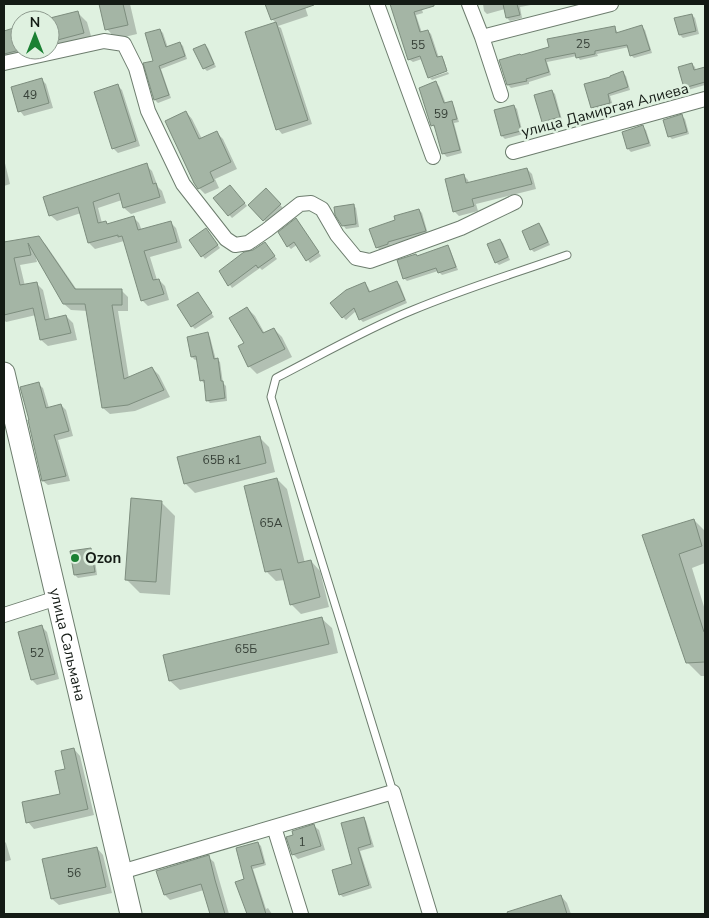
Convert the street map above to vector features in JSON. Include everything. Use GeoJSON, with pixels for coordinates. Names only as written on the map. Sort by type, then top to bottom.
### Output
{"type":"FeatureCollection","features":[{"type":"Feature","properties":{"kind":"main road","name":"улица Сальмана"},"geometry":{"type":"LineString","coordinates":[[4,373],[131,914]]}},
{"type":"Feature","properties":{"kind":"street"},"geometry":{"type":"LineString","coordinates":[[377,4],[433,157]]}},
{"type":"Feature","properties":{"kind":"street"},"geometry":{"type":"LineString","coordinates":[[469,4],[482,37],[500,95]]}},
{"type":"Feature","properties":{"kind":"street"},"geometry":{"type":"LineString","coordinates":[[482,37],[611,4]]}},
{"type":"Feature","properties":{"kind":"street"},"geometry":{"type":"LineString","coordinates":[[4,64],[104,41],[124,44],[136,68],[148,110],[183,184],[226,239],[234,245],[248,243],[300,204],[311,203],[322,209],[337,235],[356,258],[370,261],[461,228],[515,202]]}},
{"type":"Feature","properties":{"kind":"street","name":"улица Дамиргая Алиева"},"geometry":{"type":"LineString","coordinates":[[514,152],[705,99]]}},
{"type":"Feature","properties":{"kind":"street"},"geometry":{"type":"LineString","coordinates":[[4,615],[56,598]]}},
{"type":"Feature","properties":{"kind":"street"},"geometry":{"type":"LineString","coordinates":[[121,872],[393,792],[430,914]]}},
{"type":"Feature","properties":{"kind":"street"},"geometry":{"type":"LineString","coordinates":[[274,827],[301,914]]}},
{"type":"Feature","properties":{"kind":"lane"},"geometry":{"type":"LineString","coordinates":[[393,792],[271,397],[276,378],[412,310],[482,284],[567,256]]}},
{"type":"Feature","properties":{"kind":"building"},"geometry":{"type":"Polygon","coordinates":[[[99,4],[123,4],[128,25],[105,30],[99,4]]]}},
{"type":"Feature","properties":{"kind":"building"},"geometry":{"type":"Polygon","coordinates":[[[265,4],[313,4],[314,5],[271,20],[265,4]]]}},
{"type":"Feature","properties":{"kind":"building"},"geometry":{"type":"Polygon","coordinates":[[[390,4],[434,4],[434,6],[414,12],[420,32],[428,30],[437,57],[442,56],[447,71],[428,78],[420,56],[408,60],[390,4]]]}},
{"type":"Feature","properties":{"kind":"building"},"geometry":{"type":"Polygon","coordinates":[[[503,4],[517,4],[520,15],[506,18],[503,4]]]}},
{"type":"Feature","properties":{"kind":"building"},"geometry":{"type":"Polygon","coordinates":[[[78,11],[84,33],[60,39],[60,16],[78,11]]]}},
{"type":"Feature","properties":{"kind":"building"},"geometry":{"type":"Polygon","coordinates":[[[692,14],[696,31],[679,35],[674,18],[692,14]]]}},
{"type":"Feature","properties":{"kind":"building"},"geometry":{"type":"Polygon","coordinates":[[[276,22],[308,120],[276,130],[245,32],[276,22]]]}},
{"type":"Feature","properties":{"kind":"building"},"geometry":{"type":"Polygon","coordinates":[[[642,25],[650,50],[630,56],[627,45],[595,51],[595,54],[576,58],[575,53],[545,59],[549,72],[526,79],[527,81],[507,85],[499,60],[549,47],[547,39],[615,26],[616,33],[642,25]]]}},
{"type":"Feature","properties":{"kind":"building"},"geometry":{"type":"Polygon","coordinates":[[[10,29],[10,52],[4,54],[4,31],[10,29]]]}},
{"type":"Feature","properties":{"kind":"building"},"geometry":{"type":"Polygon","coordinates":[[[160,29],[166,47],[180,42],[185,56],[159,66],[169,95],[154,100],[143,63],[153,61],[145,33],[160,29]]]}},
{"type":"Feature","properties":{"kind":"building"},"geometry":{"type":"Polygon","coordinates":[[[205,44],[214,64],[203,69],[193,49],[205,44]]]}},
{"type":"Feature","properties":{"kind":"building"},"geometry":{"type":"Polygon","coordinates":[[[692,63],[694,70],[705,67],[705,82],[684,88],[678,67],[692,63]]]}},
{"type":"Feature","properties":{"kind":"building"},"geometry":{"type":"Polygon","coordinates":[[[623,71],[628,87],[608,94],[610,103],[591,108],[584,84],[610,77],[623,71]]]}},
{"type":"Feature","properties":{"kind":"building"},"geometry":{"type":"Polygon","coordinates":[[[42,78],[49,103],[18,112],[11,87],[42,78]]]}},
{"type":"Feature","properties":{"kind":"building"},"geometry":{"type":"Polygon","coordinates":[[[436,81],[444,103],[452,101],[457,119],[452,120],[460,150],[442,154],[434,125],[431,126],[419,88],[436,81]]]}},
{"type":"Feature","properties":{"kind":"building"},"geometry":{"type":"Polygon","coordinates":[[[118,84],[136,141],[112,149],[94,92],[118,84]]]}},
{"type":"Feature","properties":{"kind":"building"},"geometry":{"type":"Polygon","coordinates":[[[552,90],[560,117],[542,122],[534,95],[552,90]]]}},
{"type":"Feature","properties":{"kind":"building"},"geometry":{"type":"Polygon","coordinates":[[[514,105],[521,131],[501,136],[494,110],[514,105]]]}},
{"type":"Feature","properties":{"kind":"building"},"geometry":{"type":"Polygon","coordinates":[[[186,111],[199,139],[217,131],[231,162],[210,172],[214,181],[198,189],[165,121],[186,111]]]}},
{"type":"Feature","properties":{"kind":"building"},"geometry":{"type":"Polygon","coordinates":[[[682,114],[687,132],[668,137],[663,120],[682,114]]]}},
{"type":"Feature","properties":{"kind":"building"},"geometry":{"type":"Polygon","coordinates":[[[643,125],[649,143],[627,149],[622,132],[643,125]]]}},
{"type":"Feature","properties":{"kind":"building"},"geometry":{"type":"Polygon","coordinates":[[[147,163],[153,184],[156,183],[160,197],[123,208],[119,193],[93,202],[98,223],[106,221],[107,224],[134,216],[138,230],[171,221],[177,242],[144,251],[153,280],[159,279],[164,294],[141,301],[122,236],[118,237],[118,235],[88,243],[78,207],[49,216],[43,197],[147,163]]]}},
{"type":"Feature","properties":{"kind":"building"},"geometry":{"type":"Polygon","coordinates":[[[527,168],[532,184],[472,199],[474,206],[453,212],[445,179],[464,174],[466,183],[527,168]]]}},
{"type":"Feature","properties":{"kind":"building"},"geometry":{"type":"Polygon","coordinates":[[[230,185],[245,203],[228,216],[213,198],[230,185]]]}},
{"type":"Feature","properties":{"kind":"building"},"geometry":{"type":"Polygon","coordinates":[[[266,188],[281,204],[263,221],[248,205],[266,188]]]}},
{"type":"Feature","properties":{"kind":"building"},"geometry":{"type":"Polygon","coordinates":[[[354,204],[356,224],[342,226],[335,215],[334,207],[354,204]]]}},
{"type":"Feature","properties":{"kind":"building"},"geometry":{"type":"Polygon","coordinates":[[[419,209],[426,231],[388,242],[388,244],[376,248],[369,229],[395,220],[394,216],[419,209]]]}},
{"type":"Feature","properties":{"kind":"building"},"geometry":{"type":"Polygon","coordinates":[[[296,218],[319,252],[306,261],[294,242],[287,247],[278,232],[296,218]]]}},
{"type":"Feature","properties":{"kind":"building"},"geometry":{"type":"Polygon","coordinates":[[[539,223],[548,242],[530,250],[522,231],[539,223]]]}},
{"type":"Feature","properties":{"kind":"building"},"geometry":{"type":"Polygon","coordinates":[[[206,228],[218,245],[201,257],[189,240],[206,228]]]}},
{"type":"Feature","properties":{"kind":"building"},"geometry":{"type":"Polygon","coordinates":[[[39,236],[75,289],[122,289],[122,305],[112,305],[124,379],[152,367],[164,390],[128,405],[102,408],[85,304],[63,304],[28,243],[31,255],[14,258],[20,285],[37,282],[45,320],[66,315],[71,333],[40,340],[33,308],[4,315],[4,242],[39,236]]]}},
{"type":"Feature","properties":{"kind":"building"},"geometry":{"type":"Polygon","coordinates":[[[500,239],[508,257],[495,263],[487,244],[500,239]]]}},
{"type":"Feature","properties":{"kind":"building"},"geometry":{"type":"Polygon","coordinates":[[[265,242],[275,256],[258,268],[256,265],[228,286],[219,271],[244,252],[253,250],[265,242]]]}},
{"type":"Feature","properties":{"kind":"building"},"geometry":{"type":"Polygon","coordinates":[[[448,245],[456,267],[438,273],[436,268],[403,279],[397,260],[416,254],[417,256],[448,245]]]}},
{"type":"Feature","properties":{"kind":"building"},"geometry":{"type":"Polygon","coordinates":[[[397,281],[405,300],[359,320],[354,308],[342,318],[330,303],[346,290],[365,282],[369,292],[397,281]]]}},
{"type":"Feature","properties":{"kind":"building"},"geometry":{"type":"Polygon","coordinates":[[[198,292],[212,313],[191,327],[177,305],[198,292]]]}},
{"type":"Feature","properties":{"kind":"building"},"geometry":{"type":"Polygon","coordinates":[[[247,307],[263,333],[274,328],[285,349],[248,367],[238,346],[244,343],[229,318],[247,307]]]}},
{"type":"Feature","properties":{"kind":"building"},"geometry":{"type":"Polygon","coordinates":[[[208,332],[214,359],[218,358],[225,398],[206,401],[204,380],[200,381],[196,356],[191,357],[187,337],[208,332]]]}},
{"type":"Feature","properties":{"kind":"building"},"geometry":{"type":"Polygon","coordinates":[[[39,382],[46,408],[61,404],[69,431],[54,435],[66,476],[42,481],[20,387],[39,382]]]}},
{"type":"Feature","properties":{"kind":"building"},"geometry":{"type":"Polygon","coordinates":[[[260,436],[266,463],[184,484],[177,457],[260,436]]]}},
{"type":"Feature","properties":{"kind":"building"},"geometry":{"type":"Polygon","coordinates":[[[277,478],[298,563],[311,560],[320,597],[290,605],[281,569],[265,572],[244,486],[277,478]]]}},
{"type":"Feature","properties":{"kind":"building"},"geometry":{"type":"Polygon","coordinates":[[[131,498],[162,501],[156,582],[125,580],[131,498]]]}},
{"type":"Feature","properties":{"kind":"building"},"geometry":{"type":"Polygon","coordinates":[[[694,519],[702,546],[679,554],[705,632],[705,662],[686,663],[642,535],[694,519]]]}},
{"type":"Feature","properties":{"kind":"building"},"geometry":{"type":"Polygon","coordinates":[[[91,548],[95,572],[74,575],[70,551],[91,548]]]}},
{"type":"Feature","properties":{"kind":"building"},"geometry":{"type":"Polygon","coordinates":[[[322,617],[329,644],[169,681],[163,655],[322,617]]]}},
{"type":"Feature","properties":{"kind":"building"},"geometry":{"type":"Polygon","coordinates":[[[42,625],[55,674],[31,680],[18,632],[42,625]]]}},
{"type":"Feature","properties":{"kind":"building"},"geometry":{"type":"Polygon","coordinates":[[[74,748],[88,809],[26,823],[22,802],[60,794],[55,771],[65,769],[61,751],[74,748]]]}},
{"type":"Feature","properties":{"kind":"building"},"geometry":{"type":"Polygon","coordinates":[[[364,817],[371,844],[358,848],[369,885],[339,895],[332,870],[352,864],[341,823],[364,817]]]}},
{"type":"Feature","properties":{"kind":"building"},"geometry":{"type":"Polygon","coordinates":[[[314,824],[321,846],[292,855],[286,837],[293,835],[292,831],[314,824]]]}},
{"type":"Feature","properties":{"kind":"building"},"geometry":{"type":"Polygon","coordinates":[[[258,842],[264,863],[251,866],[266,914],[247,914],[235,882],[244,879],[236,848],[258,842]]]}},
{"type":"Feature","properties":{"kind":"building"},"geometry":{"type":"Polygon","coordinates":[[[97,847],[106,887],[51,899],[42,859],[97,847]]]}},
{"type":"Feature","properties":{"kind":"building"},"geometry":{"type":"Polygon","coordinates":[[[209,855],[225,914],[210,914],[201,884],[164,895],[156,871],[209,855]]]}},
{"type":"Feature","properties":{"kind":"building"},"geometry":{"type":"Polygon","coordinates":[[[561,895],[567,914],[508,914],[507,912],[561,895]]]}},
{"type":"Feature","properties":{"kind":"place","name":"Ozon"},"geometry":{"type":"Point","coordinates":[75,558]}}]}
